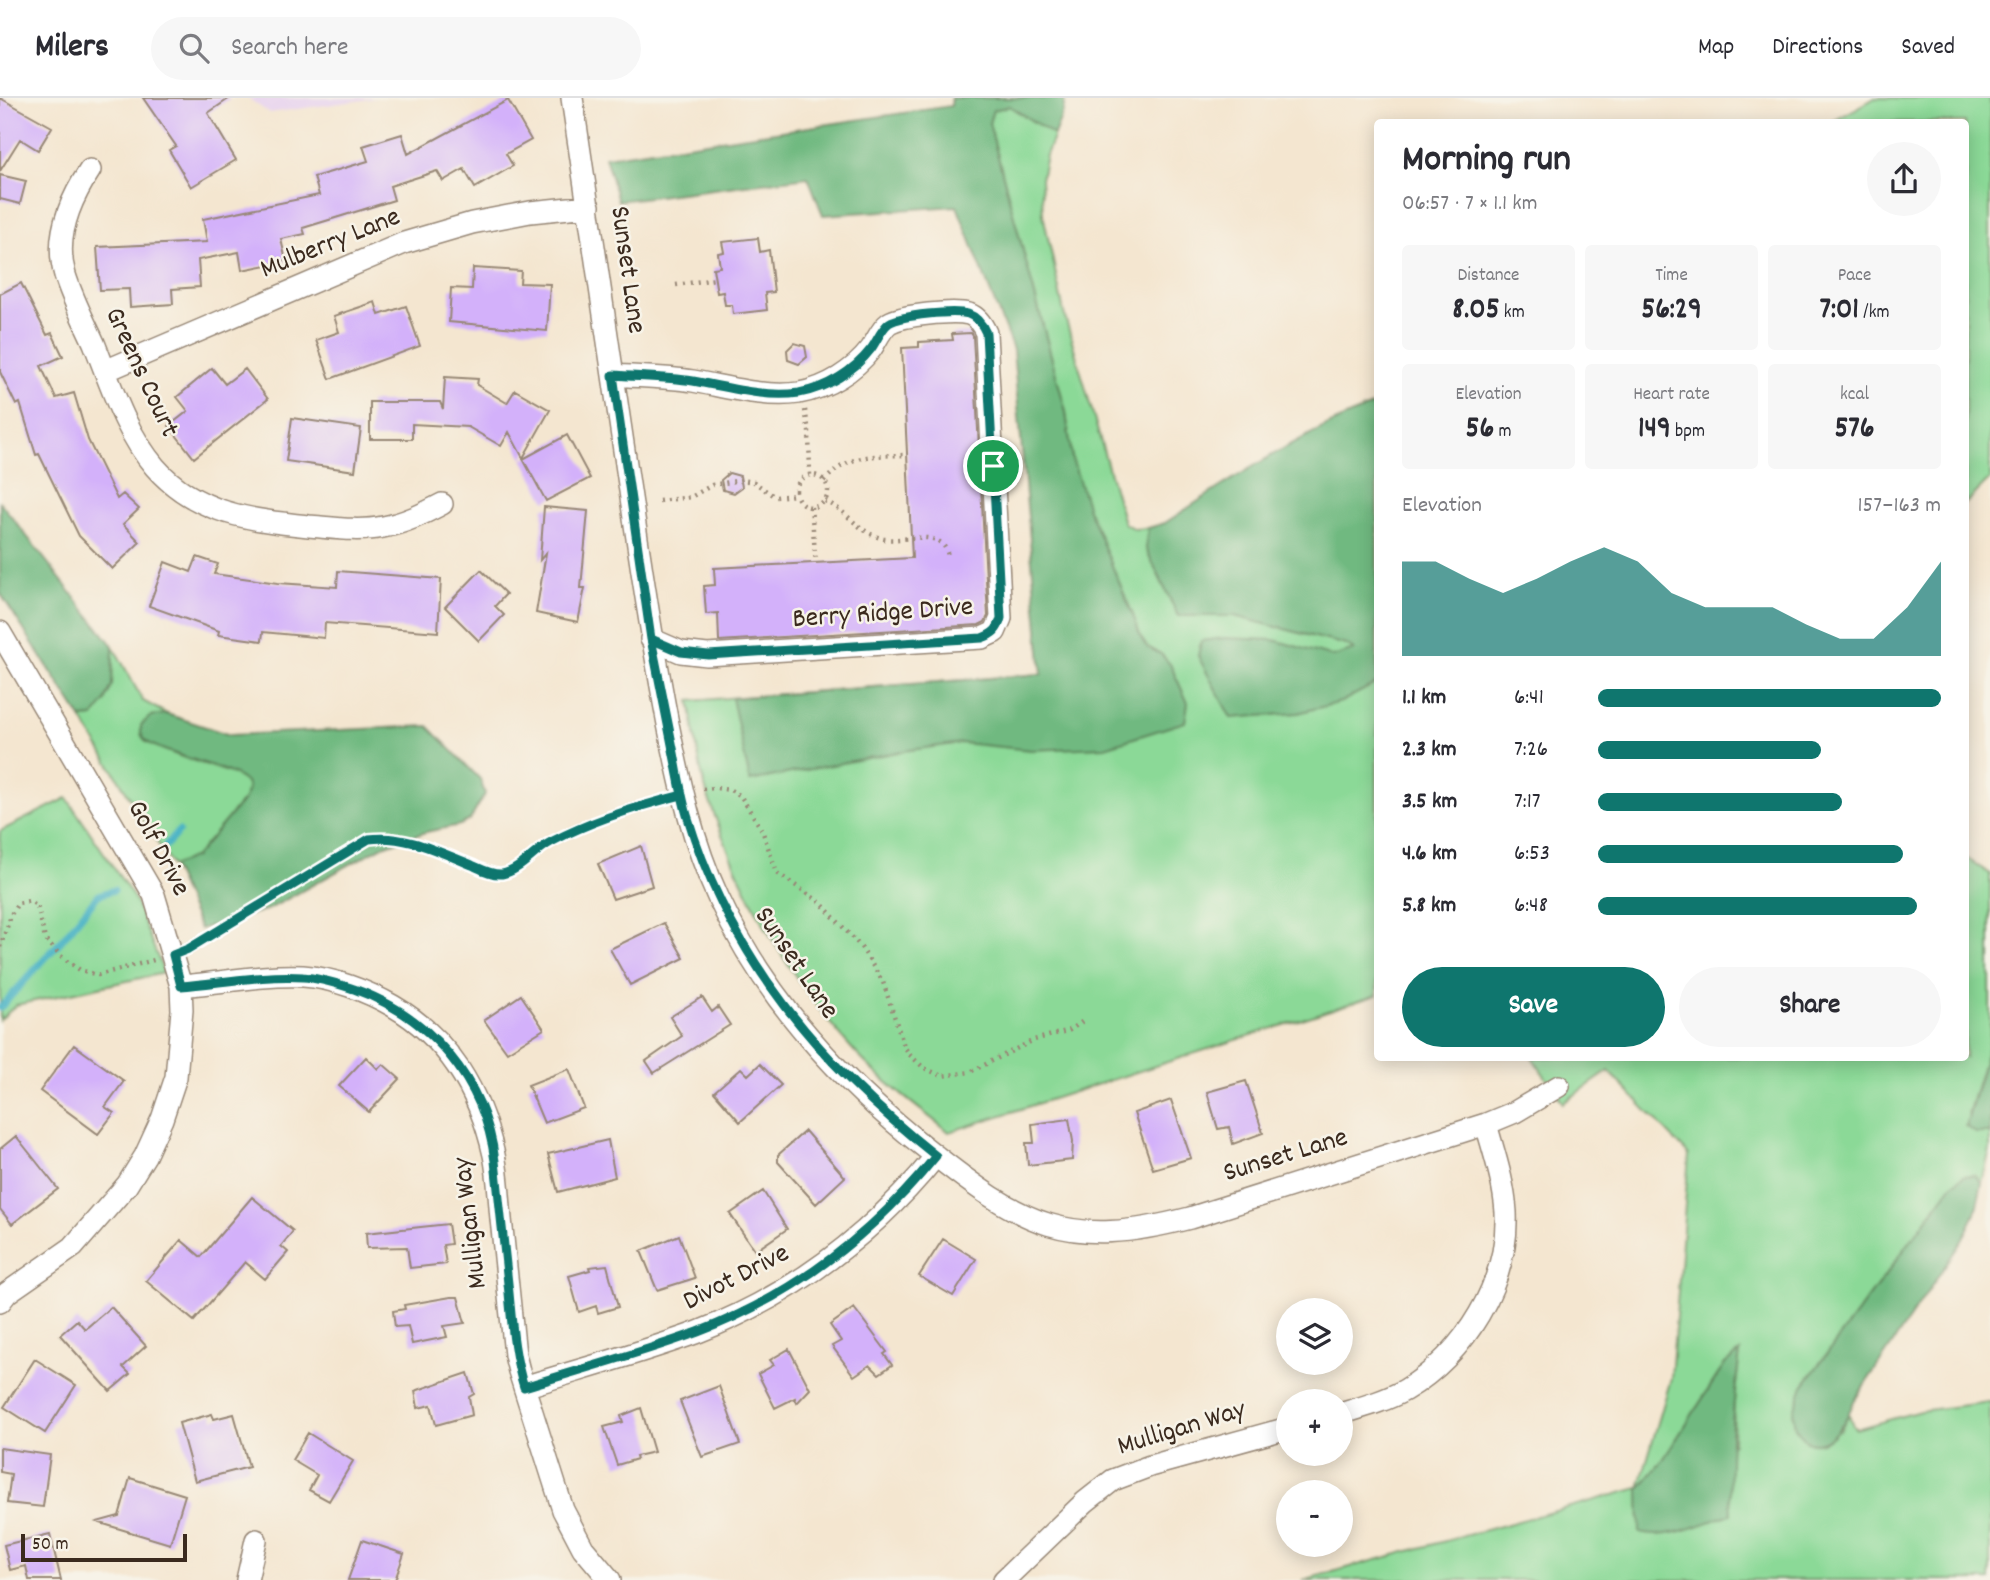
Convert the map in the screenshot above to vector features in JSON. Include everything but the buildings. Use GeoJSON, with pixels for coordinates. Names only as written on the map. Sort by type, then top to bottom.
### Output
{"type":"FeatureCollection","features":[{"type":"Feature","properties":{"kind":"street","name":"Sunset Lane"},"geometry":{"type":"LineString","coordinates":[[572,98],[651,639],[682,795],[695,838],[719,899],[774,990],[840,1072],[936,1156],[1008,1207],[1039,1223],[1078,1231],[1114,1233],[1190,1218],[1486,1124],[1515,1112],[1559,1086]]}},
{"type":"Feature","properties":{"kind":"street","name":"Greens Court"},"geometry":{"type":"LineString","coordinates":[[90,170],[72,200],[65,218],[62,243],[64,273],[133,438],[156,468],[198,501],[220,511],[249,519],[348,530],[383,527],[416,518],[442,504]]}},
{"type":"Feature","properties":{"kind":"street","name":"Mulberry Lane"},"geometry":{"type":"LineString","coordinates":[[105,371],[404,243],[472,223],[530,212],[589,206]]}},
{"type":"Feature","properties":{"kind":"street","name":"Berry Ridge Drive"},"geometry":{"type":"LineString","coordinates":[[613,375],[691,381],[775,394],[802,392],[826,385],[852,368],[871,348],[886,326],[897,319],[968,314],[979,321],[986,333],[1001,618],[995,632],[982,638],[708,655],[681,652],[651,639]]}},
{"type":"Feature","properties":{"kind":"street","name":"Golf Drive"},"geometry":{"type":"LineString","coordinates":[[0,1302],[7,1293],[73,1247],[127,1185],[145,1156],[162,1119],[176,1077],[181,1032],[181,986],[154,895],[3,642]]}},
{"type":"Feature","properties":{"kind":"street","name":"Mulligan Way"},"geometry":{"type":"LineString","coordinates":[[181,986],[288,977],[322,980],[382,1000],[418,1022],[455,1062],[475,1097],[494,1157],[515,1355],[524,1387],[563,1510],[583,1548],[610,1580]]}},
{"type":"Feature","properties":{"kind":"street"},"geometry":{"type":"LineString","coordinates":[[1353,1409],[1389,1397],[1422,1378],[1466,1335],[1483,1308],[1500,1262],[1506,1215],[1501,1179],[1486,1124]]}},
{"type":"Feature","properties":{"kind":"street","name":"Divot Drive"},"geometry":{"type":"LineString","coordinates":[[524,1387],[696,1332],[764,1302],[851,1244],[911,1186],[936,1156]]}},
{"type":"Feature","properties":{"kind":"street","name":"Mulligan Way"},"geometry":{"type":"LineString","coordinates":[[1004,1580],[1085,1502],[1113,1480],[1150,1466],[1276,1431]]}},
{"type":"Feature","properties":{"kind":"street"},"geometry":{"type":"LineString","coordinates":[[247,1580],[256,1540]]}},
{"type":"Feature","properties":{"kind":"path"},"geometry":{"type":"LineString","coordinates":[[676,285],[715,279]]}},
{"type":"Feature","properties":{"kind":"path"},"geometry":{"type":"LineString","coordinates":[[808,423],[810,476]]}},
{"type":"Feature","properties":{"kind":"path"},"geometry":{"type":"LineString","coordinates":[[824,481],[852,459],[907,455]]}},
{"type":"Feature","properties":{"kind":"path"},"geometry":{"type":"LineString","coordinates":[[810,476],[824,481],[828,491],[821,505],[811,507],[802,503],[797,495],[798,485],[810,476]]}},
{"type":"Feature","properties":{"kind":"path"},"geometry":{"type":"LineString","coordinates":[[659,501],[691,497],[712,485],[744,480],[754,482],[775,496],[797,495]]}},
{"type":"Feature","properties":{"kind":"path"},"geometry":{"type":"LineString","coordinates":[[825,501],[870,534],[893,540],[931,538],[944,545],[948,556]]}},
{"type":"Feature","properties":{"kind":"path"},"geometry":{"type":"LineString","coordinates":[[811,507],[816,563]]}},
{"type":"Feature","properties":{"kind":"path"},"geometry":{"type":"LineString","coordinates":[[0,947],[12,913],[23,901],[37,905],[45,939],[63,958],[80,970],[99,975],[188,949],[369,839],[387,837],[403,840],[489,872],[503,874],[559,838],[638,807],[711,788],[740,794],[762,830],[777,873],[820,902],[834,915],[873,964],[883,982],[904,1046],[917,1062],[930,1072],[942,1076],[970,1072],[1034,1040],[1070,1030],[1086,1019]]}},
{"type":"Feature","properties":{"kind":"shaded area"},"geometry":{"type":"Polygon","coordinates":[[[248,98],[377,98],[269,113],[248,98]]]}},
{"type":"Feature","properties":{"kind":"green space"},"geometry":{"type":"Polygon","coordinates":[[[951,98],[1065,98],[1054,135],[1009,106],[993,110],[989,123],[1066,412],[1072,459],[1088,509],[1141,638],[1147,647],[1161,654],[1170,664],[1188,703],[1185,722],[1105,747],[1031,750],[962,743],[903,751],[750,781],[732,698],[1042,674],[1013,350],[957,206],[823,215],[808,177],[618,201],[605,157],[951,106],[951,98]]]}},
{"type":"Feature","properties":{"kind":"green space"},"geometry":{"type":"Polygon","coordinates":[[[1875,98],[1990,98],[1990,479],[1969,500],[1969,119],[1837,119],[1875,98]]]}},
{"type":"Feature","properties":{"kind":"green space"},"geometry":{"type":"Polygon","coordinates":[[[1009,106],[1054,135],[1041,179],[1043,214],[1064,313],[1124,523],[1134,529],[1148,528],[1146,549],[1178,616],[1234,616],[1338,642],[1374,594],[1374,996],[949,1132],[889,1084],[855,1052],[807,993],[786,961],[749,895],[719,826],[700,768],[690,701],[1169,664],[1161,654],[1147,647],[1141,638],[1088,509],[1072,459],[1066,412],[989,123],[993,110],[1009,106]]]}},
{"type":"Feature","properties":{"kind":"green space"},"geometry":{"type":"Polygon","coordinates":[[[1374,405],[1374,685],[1341,702],[1298,713],[1231,718],[1198,656],[1201,641],[1224,638],[1274,640],[1333,657],[1354,650],[1346,645],[1234,616],[1178,616],[1146,549],[1148,528],[1165,523],[1242,473],[1321,428],[1374,405]]]}},
{"type":"Feature","properties":{"kind":"green space"},"geometry":{"type":"Polygon","coordinates":[[[0,502],[113,646],[112,685],[105,702],[93,717],[81,718],[0,593],[0,502]]]}},
{"type":"Feature","properties":{"kind":"green space"},"geometry":{"type":"Polygon","coordinates":[[[113,646],[143,701],[167,714],[151,716],[146,742],[231,773],[245,781],[248,788],[244,799],[195,857],[172,866],[81,718],[93,717],[112,685],[113,646]]]}},
{"type":"Feature","properties":{"kind":"green space"},"geometry":{"type":"Polygon","coordinates":[[[167,714],[230,735],[428,726],[480,779],[485,794],[470,820],[460,825],[426,832],[383,846],[269,909],[200,929],[172,866],[195,857],[244,799],[248,788],[244,781],[219,768],[167,751],[145,740],[141,725],[151,716],[167,714]]]}},
{"type":"Feature","properties":{"kind":"green space"},"geometry":{"type":"Polygon","coordinates":[[[67,798],[134,898],[164,973],[16,1005],[0,1020],[0,831],[67,798]]]}},
{"type":"Feature","properties":{"kind":"green space"},"geometry":{"type":"Polygon","coordinates":[[[1969,860],[1990,874],[1990,1041],[1968,1114],[1976,1133],[1990,1133],[1990,1149],[1982,1183],[1974,1175],[1964,1176],[1953,1184],[1803,1386],[1840,1430],[1849,1414],[1856,1429],[1920,1411],[1990,1402],[1990,1580],[1303,1580],[1639,1488],[1671,1378],[1689,1155],[1609,1071],[1563,1103],[1535,1061],[1969,1061],[1969,860]],[[1740,1352],[1725,1364],[1661,1463],[1640,1487],[1733,1443],[1734,1401],[1740,1352]]]}},
{"type":"Feature","properties":{"kind":"green space"},"geometry":{"type":"Polygon","coordinates":[[[1990,1041],[1990,1133],[1976,1133],[1966,1126],[1990,1041]]]}},
{"type":"Feature","properties":{"kind":"green space"},"geometry":{"type":"Polygon","coordinates":[[[1975,1175],[1982,1183],[1975,1214],[1963,1239],[1854,1401],[1837,1431],[1823,1442],[1807,1441],[1795,1428],[1793,1413],[1803,1386],[1953,1184],[1964,1176],[1975,1175]]]}},
{"type":"Feature","properties":{"kind":"green space"},"geometry":{"type":"Polygon","coordinates":[[[1740,1352],[1731,1433],[1731,1514],[1674,1533],[1640,1533],[1639,1489],[1661,1463],[1725,1364],[1740,1352]]]}},
{"type":"Feature","properties":{"kind":"waterway"},"geometry":{"type":"LineString","coordinates":[[166,845],[179,831]]}},
{"type":"Feature","properties":{"kind":"waterway"},"geometry":{"type":"LineString","coordinates":[[0,1008],[61,941],[98,895],[114,890]]}},
{"type":"Feature","properties":{"kind":"route"},"geometry":{"type":"LineString","coordinates":[[993,466],[986,333],[979,321],[968,314],[922,315],[890,322],[863,358],[852,368],[826,385],[802,392],[775,394],[691,381],[613,375],[651,639],[682,795],[638,807],[559,838],[503,874],[489,872],[396,838],[369,839],[188,949],[173,955],[181,986],[304,976],[322,980],[344,985],[382,1000],[418,1022],[441,1044],[475,1097],[482,1112],[494,1157],[515,1355],[524,1387],[696,1332],[764,1302],[851,1244],[911,1186],[936,1156],[860,1091],[817,1046],[755,962],[719,899],[682,795],[681,788],[651,639],[681,652],[708,655],[989,636],[995,632],[1001,618],[993,466]]}}]}
